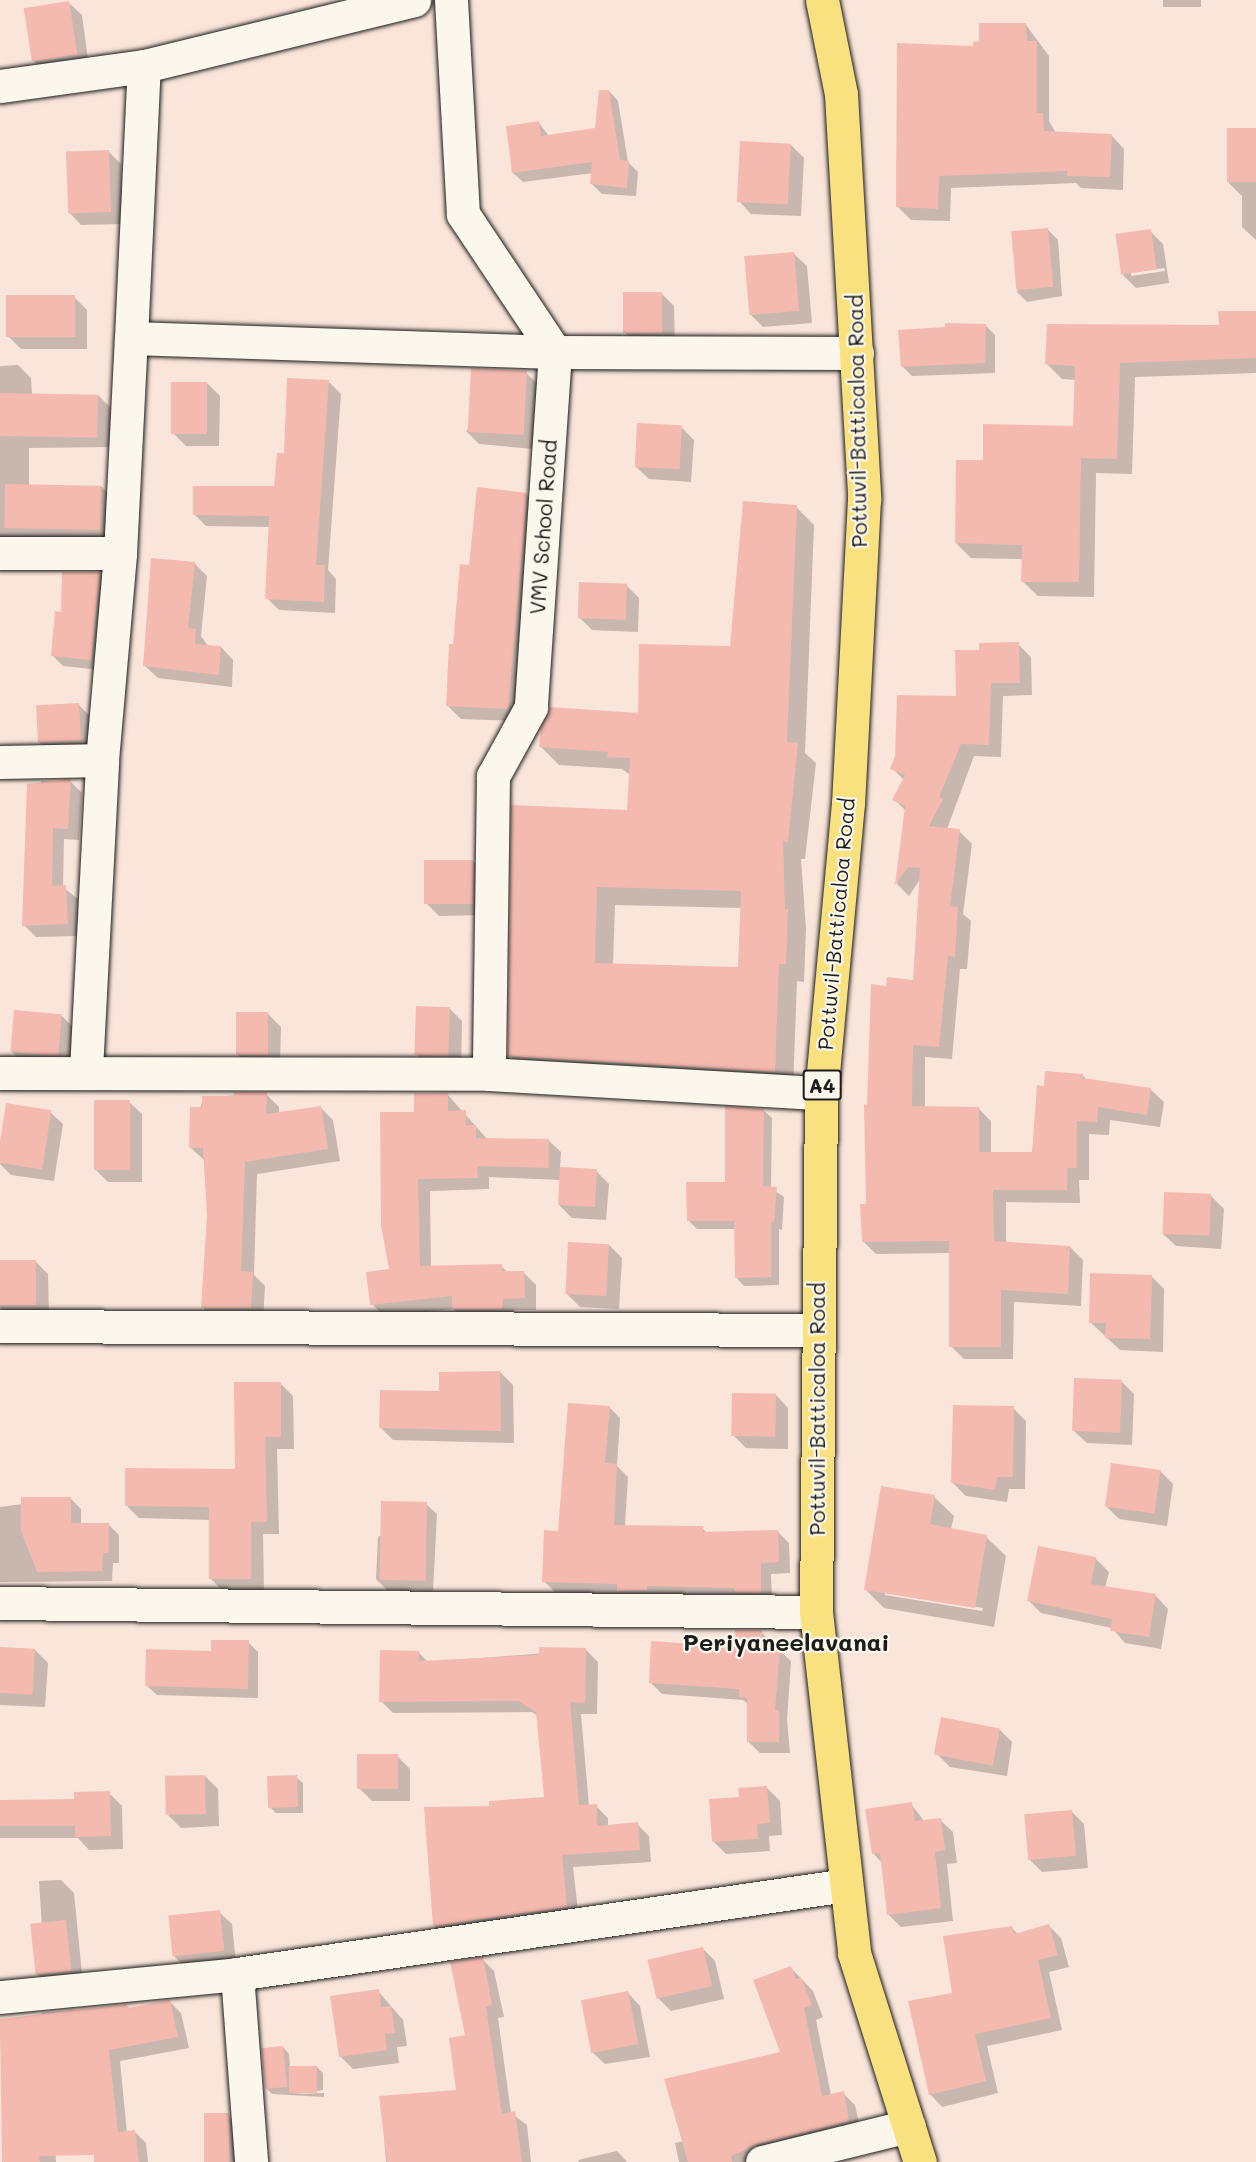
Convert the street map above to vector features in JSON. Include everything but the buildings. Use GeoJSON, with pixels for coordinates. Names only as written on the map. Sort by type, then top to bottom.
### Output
{"type":"FeatureCollection","features":[{"type":"Feature","properties":{"kind":"highway","name":"Pottuvil-Batticaloa Road"},"geometry":{"type":"LineString","coordinates":[[822,0],[841,94],[864,500],[848,803],[821,1093],[816,1612],[854,1953],[920,2162]]}},
{"type":"Feature","properties":{"kind":"street"},"geometry":{"type":"LineString","coordinates":[[0,86],[144,66],[414,0]]}},
{"type":"Feature","properties":{"kind":"street"},"geometry":{"type":"LineString","coordinates":[[451,0],[463,214],[555,352]]}},
{"type":"Feature","properties":{"kind":"street"},"geometry":{"type":"LineString","coordinates":[[86,1070],[102,760],[120,553],[144,66]]}},
{"type":"Feature","properties":{"kind":"street"},"geometry":{"type":"LineString","coordinates":[[131,338],[555,352],[857,353]]}},
{"type":"Feature","properties":{"kind":"street","name":"VMV School Road"},"geometry":{"type":"LineString","coordinates":[[489,1074],[494,776],[531,707],[555,352]]}},
{"type":"Feature","properties":{"kind":"street"},"geometry":{"type":"LineString","coordinates":[[0,553],[120,553]]}},
{"type":"Feature","properties":{"kind":"street"},"geometry":{"type":"LineString","coordinates":[[0,762],[102,760]]}},
{"type":"Feature","properties":{"kind":"street"},"geometry":{"type":"LineString","coordinates":[[0,1073],[86,1070],[489,1074],[821,1093]]}},
{"type":"Feature","properties":{"kind":"street"},"geometry":{"type":"LineString","coordinates":[[0,1326],[817,1330]]}},
{"type":"Feature","properties":{"kind":"street"},"geometry":{"type":"LineString","coordinates":[[0,1604],[816,1612]]}},
{"type":"Feature","properties":{"kind":"street"},"geometry":{"type":"LineString","coordinates":[[0,1997],[237,1974],[846,1885]]}},
{"type":"Feature","properties":{"kind":"street"},"geometry":{"type":"LineString","coordinates":[[237,1974],[251,2162]]}},
{"type":"Feature","properties":{"kind":"street"},"geometry":{"type":"LineString","coordinates":[[762,2162],[909,2126]]}},
{"type":"Feature","properties":{"kind":"district","name":"Periyaneelavanai"},"geometry":{"type":"Point","coordinates":[786,1642]}}]}
